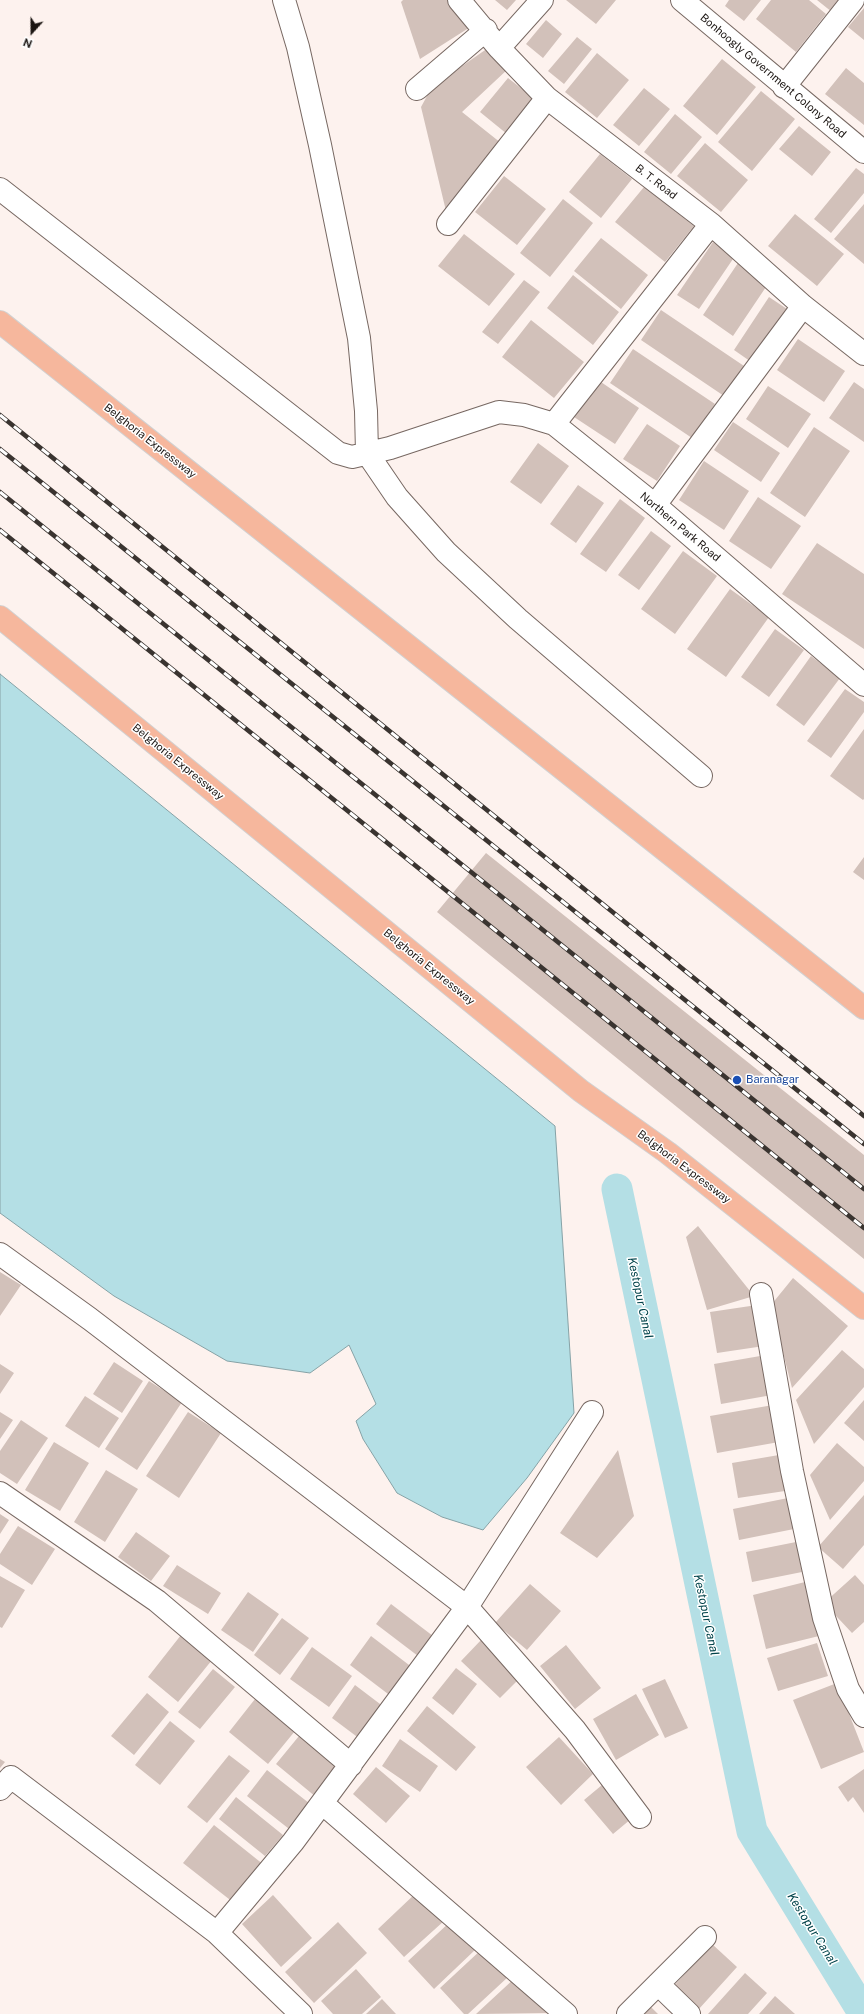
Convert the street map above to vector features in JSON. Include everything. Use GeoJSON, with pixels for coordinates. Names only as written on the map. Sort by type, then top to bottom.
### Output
{"type":"FeatureCollection","features":[{"type":"Feature","properties":{"kind":"highway","name":"Belghoria Expressway"},"geometry":{"type":"LineString","coordinates":[[0,322],[864,1008]]}},
{"type":"Feature","properties":{"kind":"highway","name":"Belghoria Expressway"},"geometry":{"type":"LineString","coordinates":[[0,616],[581,1090],[668,1153],[864,1308]]}},
{"type":"Feature","properties":{"kind":"street"},"geometry":{"type":"LineString","coordinates":[[284,0],[298,47],[320,145],[359,338],[366,411],[367,454],[397,497],[446,552],[518,619],[701,776]]}},
{"type":"Feature","properties":{"kind":"street","name":"B. T. Road"},"geometry":{"type":"LineString","coordinates":[[459,0],[486,30],[499,48],[547,98],[711,224],[803,306],[864,354]]}},
{"type":"Feature","properties":{"kind":"street"},"geometry":{"type":"LineString","coordinates":[[499,48],[542,0]]}},
{"type":"Feature","properties":{"kind":"street"},"geometry":{"type":"LineString","coordinates":[[784,87],[853,0]]}},
{"type":"Feature","properties":{"kind":"street","name":"Bonhoogly Government Colony Road"},"geometry":{"type":"LineString","coordinates":[[684,1],[784,87],[864,152]]}},
{"type":"Feature","properties":{"kind":"street"},"geometry":{"type":"LineString","coordinates":[[417,88],[486,30]]}},
{"type":"Feature","properties":{"kind":"street"},"geometry":{"type":"LineString","coordinates":[[448,224],[547,98]]}},
{"type":"Feature","properties":{"kind":"street","name":"Northern Park Road"},"geometry":{"type":"LineString","coordinates":[[0,189],[338,453],[352,457],[367,454],[390,448],[499,412],[524,415],[554,424],[655,504],[862,680]]}},
{"type":"Feature","properties":{"kind":"street"},"geometry":{"type":"LineString","coordinates":[[554,424],[711,224]]}},
{"type":"Feature","properties":{"kind":"street"},"geometry":{"type":"LineString","coordinates":[[655,504],[803,306]]}},
{"type":"Feature","properties":{"kind":"street"},"geometry":{"type":"LineString","coordinates":[[0,1254],[90,1319],[467,1607],[575,1730],[640,1817]]}},
{"type":"Feature","properties":{"kind":"street"},"geometry":{"type":"LineString","coordinates":[[761,1294],[792,1471],[824,1618],[848,1689],[864,1716]]}},
{"type":"Feature","properties":{"kind":"street"},"geometry":{"type":"LineString","coordinates":[[217,1933],[293,1842],[467,1607],[592,1412]]}},
{"type":"Feature","properties":{"kind":"street"},"geometry":{"type":"LineString","coordinates":[[0,1493],[157,1601],[350,1765]]}},
{"type":"Feature","properties":{"kind":"street"},"geometry":{"type":"LineString","coordinates":[[0,1789],[11,1777],[217,1933],[301,2014]]}},
{"type":"Feature","properties":{"kind":"street"},"geometry":{"type":"LineString","coordinates":[[322,1803],[566,2014]]}},
{"type":"Feature","properties":{"kind":"street"},"geometry":{"type":"LineString","coordinates":[[628,2014],[705,1937]]}},
{"type":"Feature","properties":{"kind":"street"},"geometry":{"type":"LineString","coordinates":[[658,1984],[689,2014]]}},
{"type":"Feature","properties":{"kind":"water"},"geometry":{"type":"Polygon","coordinates":[[[0,674],[555,1126],[574,1413],[527,1478],[483,1530],[442,1517],[397,1493],[363,1439],[356,1421],[376,1404],[349,1345],[310,1373],[227,1361],[114,1296],[0,1213],[0,674]]]}},
{"type":"Feature","properties":{"kind":"building"},"geometry":{"type":"Polygon","coordinates":[[[403,0],[451,0],[475,24],[420,59],[401,2],[403,0]]]}},
{"type":"Feature","properties":{"kind":"building"},"geometry":{"type":"Polygon","coordinates":[[[495,0],[516,0],[507,10],[495,0]]]}},
{"type":"Feature","properties":{"kind":"building"},"geometry":{"type":"Polygon","coordinates":[[[566,0],[616,0],[596,24],[566,0]]]}},
{"type":"Feature","properties":{"kind":"building"},"geometry":{"type":"Polygon","coordinates":[[[729,0],[761,0],[744,21],[725,6],[729,0]]]}},
{"type":"Feature","properties":{"kind":"building"},"geometry":{"type":"Polygon","coordinates":[[[771,0],[809,0],[826,14],[796,52],[756,19],[771,0]]]}},
{"type":"Feature","properties":{"kind":"building"},"geometry":{"type":"Polygon","coordinates":[[[817,0],[842,0],[832,12],[817,0]]]}},
{"type":"Feature","properties":{"kind":"building"},"geometry":{"type":"Polygon","coordinates":[[[864,8],[864,40],[848,27],[864,8]]]}},
{"type":"Feature","properties":{"kind":"building"},"geometry":{"type":"Polygon","coordinates":[[[546,20],[562,34],[543,58],[526,44],[546,20]]]}},
{"type":"Feature","properties":{"kind":"building"},"geometry":{"type":"Polygon","coordinates":[[[577,37],[592,49],[564,84],[548,71],[577,37]]]}},
{"type":"Feature","properties":{"kind":"building"},"geometry":{"type":"Polygon","coordinates":[[[488,48],[509,68],[462,112],[501,143],[446,211],[421,107],[432,87],[488,48]]]}},
{"type":"Feature","properties":{"kind":"building"},"geometry":{"type":"Polygon","coordinates":[[[597,53],[629,80],[597,118],[565,92],[597,53]]]}},
{"type":"Feature","properties":{"kind":"building"},"geometry":{"type":"Polygon","coordinates":[[[722,59],[756,87],[717,135],[683,106],[722,59]]]}},
{"type":"Feature","properties":{"kind":"building"},"geometry":{"type":"Polygon","coordinates":[[[846,68],[864,83],[864,125],[825,94],[846,68]]]}},
{"type":"Feature","properties":{"kind":"building"},"geometry":{"type":"Polygon","coordinates":[[[508,78],[535,99],[507,134],[480,112],[508,78]]]}},
{"type":"Feature","properties":{"kind":"building"},"geometry":{"type":"Polygon","coordinates":[[[644,88],[670,109],[639,146],[613,125],[644,88]]]}},
{"type":"Feature","properties":{"kind":"building"},"geometry":{"type":"Polygon","coordinates":[[[761,91],[795,119],[752,171],[718,142],[761,91]]]}},
{"type":"Feature","properties":{"kind":"building"},"geometry":{"type":"Polygon","coordinates":[[[675,114],[702,137],[671,174],[644,152],[675,114]]]}},
{"type":"Feature","properties":{"kind":"building"},"geometry":{"type":"Polygon","coordinates":[[[799,126],[831,152],[812,176],[779,149],[799,126]]]}},
{"type":"Feature","properties":{"kind":"building"},"geometry":{"type":"Polygon","coordinates":[[[705,143],[748,180],[721,212],[677,176],[705,143]]]}},
{"type":"Feature","properties":{"kind":"building"},"geometry":{"type":"Polygon","coordinates":[[[600,154],[632,179],[601,218],[569,192],[600,154]]]}},
{"type":"Feature","properties":{"kind":"building"},"geometry":{"type":"Polygon","coordinates":[[[856,168],[864,174],[864,193],[831,233],[814,219],[856,168]]]}},
{"type":"Feature","properties":{"kind":"building"},"geometry":{"type":"Polygon","coordinates":[[[504,176],[546,209],[517,245],[475,212],[504,176]]]}},
{"type":"Feature","properties":{"kind":"building"},"geometry":{"type":"Polygon","coordinates":[[[644,187],[694,226],[665,262],[615,222],[644,187]]]}},
{"type":"Feature","properties":{"kind":"building"},"geometry":{"type":"Polygon","coordinates":[[[563,199],[593,223],[550,277],[520,253],[563,199]]]}},
{"type":"Feature","properties":{"kind":"building"},"geometry":{"type":"Polygon","coordinates":[[[864,204],[864,264],[834,239],[864,204]]]}},
{"type":"Feature","properties":{"kind":"building"},"geometry":{"type":"Polygon","coordinates":[[[795,214],[844,254],[817,286],[768,246],[795,214]]]}},
{"type":"Feature","properties":{"kind":"building"},"geometry":{"type":"Polygon","coordinates":[[[464,234],[515,274],[489,306],[438,266],[464,234]]]}},
{"type":"Feature","properties":{"kind":"building"},"geometry":{"type":"Polygon","coordinates":[[[601,238],[648,275],[621,309],[574,271],[601,238]]]}},
{"type":"Feature","properties":{"kind":"building"},"geometry":{"type":"Polygon","coordinates":[[[713,242],[735,256],[699,309],[677,295],[713,242]]]}},
{"type":"Feature","properties":{"kind":"building"},"geometry":{"type":"Polygon","coordinates":[[[740,260],[770,281],[733,336],[703,315],[740,260]]]}},
{"type":"Feature","properties":{"kind":"building"},"geometry":{"type":"Polygon","coordinates":[[[573,275],[619,312],[593,345],[547,308],[573,275]]]}},
{"type":"Feature","properties":{"kind":"building"},"geometry":{"type":"Polygon","coordinates":[[[524,280],[540,292],[498,344],[482,332],[524,280]]]}},
{"type":"Feature","properties":{"kind":"building"},"geometry":{"type":"Polygon","coordinates":[[[769,297],[793,313],[757,366],[734,350],[769,297]]]}},
{"type":"Feature","properties":{"kind":"building"},"geometry":{"type":"Polygon","coordinates":[[[661,310],[747,368],[727,398],[641,340],[661,310]]]}},
{"type":"Feature","properties":{"kind":"building"},"geometry":{"type":"Polygon","coordinates":[[[531,320],[584,362],[554,398],[502,357],[531,320]]]}},
{"type":"Feature","properties":{"kind":"building"},"geometry":{"type":"Polygon","coordinates":[[[798,339],[845,371],[824,402],[777,370],[798,339]]]}},
{"type":"Feature","properties":{"kind":"building"},"geometry":{"type":"Polygon","coordinates":[[[633,349],[715,404],[692,438],[610,383],[633,349]]]}},
{"type":"Feature","properties":{"kind":"building"},"geometry":{"type":"Polygon","coordinates":[[[598,380],[639,408],[615,444],[574,417],[598,380]]]}},
{"type":"Feature","properties":{"kind":"building"},"geometry":{"type":"Polygon","coordinates":[[[854,382],[864,389],[864,442],[829,418],[854,382]]]}},
{"type":"Feature","properties":{"kind":"building"},"geometry":{"type":"Polygon","coordinates":[[[768,386],[811,414],[788,448],[746,419],[768,386]]]}},
{"type":"Feature","properties":{"kind":"building"},"geometry":{"type":"Polygon","coordinates":[[[733,422],[780,453],[761,482],[714,450],[733,422]]]}},
{"type":"Feature","properties":{"kind":"building"},"geometry":{"type":"Polygon","coordinates":[[[647,424],[680,446],[657,481],[623,459],[647,424]]]}},
{"type":"Feature","properties":{"kind":"building"},"geometry":{"type":"Polygon","coordinates":[[[814,427],[850,451],[805,517],[770,493],[814,427]]]}},
{"type":"Feature","properties":{"kind":"building"},"geometry":{"type":"Polygon","coordinates":[[[538,443],[569,466],[541,504],[510,482],[538,443]]]}},
{"type":"Feature","properties":{"kind":"building"},"geometry":{"type":"Polygon","coordinates":[[[704,461],[749,491],[724,530],[679,500],[704,461]]]}},
{"type":"Feature","properties":{"kind":"building"},"geometry":{"type":"Polygon","coordinates":[[[578,485],[604,503],[576,543],[550,524],[578,485]]]}},
{"type":"Feature","properties":{"kind":"building"},"geometry":{"type":"Polygon","coordinates":[[[758,497],[801,526],[771,569],[729,541],[758,497]]]}},
{"type":"Feature","properties":{"kind":"building"},"geometry":{"type":"Polygon","coordinates":[[[620,499],[645,518],[606,572],[580,554],[620,499]]]}},
{"type":"Feature","properties":{"kind":"building"},"geometry":{"type":"Polygon","coordinates":[[[651,531],[671,546],[639,590],[618,575],[651,531]]]}},
{"type":"Feature","properties":{"kind":"building"},"geometry":{"type":"Polygon","coordinates":[[[817,543],[864,574],[864,649],[782,594],[817,543]]]}},
{"type":"Feature","properties":{"kind":"building"},"geometry":{"type":"Polygon","coordinates":[[[683,551],[717,576],[675,634],[641,609],[683,551]]]}},
{"type":"Feature","properties":{"kind":"building"},"geometry":{"type":"Polygon","coordinates":[[[730,589],[769,617],[726,677],[687,649],[730,589]]]}},
{"type":"Feature","properties":{"kind":"building"},"geometry":{"type":"Polygon","coordinates":[[[775,629],[804,650],[769,697],[741,677],[775,629]]]}},
{"type":"Feature","properties":{"kind":"building"},"geometry":{"type":"Polygon","coordinates":[[[811,656],[840,678],[804,726],[776,705],[811,656]]]}},
{"type":"Feature","properties":{"kind":"building"},"geometry":{"type":"Polygon","coordinates":[[[845,689],[864,702],[864,712],[831,758],[807,741],[845,689]]]}},
{"type":"Feature","properties":{"kind":"building"},"geometry":{"type":"Polygon","coordinates":[[[864,729],[864,799],[863,800],[830,776],[864,729]]]}},
{"type":"Feature","properties":{"kind":"building","name":"Baranagar"},"geometry":{"type":"Polygon","coordinates":[[[486,853],[864,1155],[864,1259],[437,912],[486,853]]]}},
{"type":"Feature","properties":{"kind":"building"},"geometry":{"type":"Polygon","coordinates":[[[864,857],[864,880],[853,872],[864,857]]]}},
{"type":"Feature","properties":{"kind":"building"},"geometry":{"type":"Polygon","coordinates":[[[698,1226],[754,1296],[707,1310],[686,1237],[698,1226]]]}},
{"type":"Feature","properties":{"kind":"building"},"geometry":{"type":"Polygon","coordinates":[[[0,1272],[21,1285],[0,1316],[0,1272]]]}},
{"type":"Feature","properties":{"kind":"building"},"geometry":{"type":"Polygon","coordinates":[[[793,1278],[848,1326],[792,1388],[771,1305],[793,1278]]]}},
{"type":"Feature","properties":{"kind":"building"},"geometry":{"type":"Polygon","coordinates":[[[757,1305],[764,1346],[717,1353],[710,1312],[757,1305]]]}},
{"type":"Feature","properties":{"kind":"building"},"geometry":{"type":"Polygon","coordinates":[[[842,1350],[864,1369],[864,1387],[814,1444],[796,1400],[842,1350]]]}},
{"type":"Feature","properties":{"kind":"building"},"geometry":{"type":"Polygon","coordinates":[[[766,1355],[772,1395],[721,1404],[714,1364],[766,1355]]]}},
{"type":"Feature","properties":{"kind":"building"},"geometry":{"type":"Polygon","coordinates":[[[114,1362],[143,1381],[122,1413],[93,1394],[114,1362]]]}},
{"type":"Feature","properties":{"kind":"building"},"geometry":{"type":"Polygon","coordinates":[[[0,1364],[14,1373],[0,1394],[0,1364]]]}},
{"type":"Feature","properties":{"kind":"building"},"geometry":{"type":"Polygon","coordinates":[[[149,1381],[182,1402],[137,1470],[105,1449],[149,1381]]]}},
{"type":"Feature","properties":{"kind":"building"},"geometry":{"type":"Polygon","coordinates":[[[85,1396],[119,1418],[99,1448],[65,1426],[85,1396]]]}},
{"type":"Feature","properties":{"kind":"building"},"geometry":{"type":"Polygon","coordinates":[[[864,1400],[864,1441],[844,1423],[864,1400]]]}},
{"type":"Feature","properties":{"kind":"building"},"geometry":{"type":"Polygon","coordinates":[[[773,1405],[779,1442],[717,1453],[710,1416],[773,1405]]]}},
{"type":"Feature","properties":{"kind":"building"},"geometry":{"type":"Polygon","coordinates":[[[0,1412],[13,1420],[0,1439],[0,1412]]]}},
{"type":"Feature","properties":{"kind":"building"},"geometry":{"type":"Polygon","coordinates":[[[188,1412],[221,1433],[179,1498],[146,1476],[188,1412]]]}},
{"type":"Feature","properties":{"kind":"building"},"geometry":{"type":"Polygon","coordinates":[[[21,1420],[48,1438],[17,1484],[0,1473],[0,1451],[21,1420]]]}},
{"type":"Feature","properties":{"kind":"building"},"geometry":{"type":"Polygon","coordinates":[[[54,1442],[89,1463],[60,1511],[25,1490],[54,1442]]]}},
{"type":"Feature","properties":{"kind":"building"},"geometry":{"type":"Polygon","coordinates":[[[837,1443],[864,1467],[864,1481],[830,1520],[810,1475],[837,1443]]]}},
{"type":"Feature","properties":{"kind":"building"},"geometry":{"type":"Polygon","coordinates":[[[618,1450],[634,1516],[597,1558],[560,1533],[618,1450]]]}},
{"type":"Feature","properties":{"kind":"building"},"geometry":{"type":"Polygon","coordinates":[[[779,1455],[785,1491],[738,1498],[732,1463],[779,1455]]]}},
{"type":"Feature","properties":{"kind":"building"},"geometry":{"type":"Polygon","coordinates":[[[106,1470],[138,1489],[105,1542],[74,1522],[106,1470]]]}},
{"type":"Feature","properties":{"kind":"building"},"geometry":{"type":"Polygon","coordinates":[[[864,1495],[864,1545],[843,1569],[818,1547],[864,1495]]]}},
{"type":"Feature","properties":{"kind":"building"},"geometry":{"type":"Polygon","coordinates":[[[788,1498],[794,1529],[739,1540],[733,1509],[788,1498]]]}},
{"type":"Feature","properties":{"kind":"building"},"geometry":{"type":"Polygon","coordinates":[[[0,1514],[9,1520],[0,1534],[0,1514]]]}},
{"type":"Feature","properties":{"kind":"building"},"geometry":{"type":"Polygon","coordinates":[[[18,1526],[55,1549],[32,1585],[0,1564],[0,1554],[18,1526]]]}},
{"type":"Feature","properties":{"kind":"building"},"geometry":{"type":"Polygon","coordinates":[[[136,1532],[170,1556],[151,1581],[118,1557],[136,1532]]]}},
{"type":"Feature","properties":{"kind":"building"},"geometry":{"type":"Polygon","coordinates":[[[796,1542],[802,1572],[752,1582],[746,1552],[796,1542]]]}},
{"type":"Feature","properties":{"kind":"building"},"geometry":{"type":"Polygon","coordinates":[[[177,1565],[221,1593],[208,1614],[163,1586],[177,1565]]]}},
{"type":"Feature","properties":{"kind":"building"},"geometry":{"type":"Polygon","coordinates":[[[855,1575],[864,1585],[864,1622],[852,1633],[824,1603],[855,1575]]]}},
{"type":"Feature","properties":{"kind":"building"},"geometry":{"type":"Polygon","coordinates":[[[0,1576],[25,1590],[2,1628],[0,1627],[0,1576]]]}},
{"type":"Feature","properties":{"kind":"building"},"geometry":{"type":"Polygon","coordinates":[[[805,1582],[819,1636],[766,1649],[753,1595],[805,1582]]]}},
{"type":"Feature","properties":{"kind":"building"},"geometry":{"type":"Polygon","coordinates":[[[530,1584],[561,1611],[527,1650],[495,1623],[530,1584]]]}},
{"type":"Feature","properties":{"kind":"building"},"geometry":{"type":"Polygon","coordinates":[[[248,1592],[279,1614],[253,1652],[221,1630],[248,1592]]]}},
{"type":"Feature","properties":{"kind":"building"},"geometry":{"type":"Polygon","coordinates":[[[391,1604],[433,1636],[418,1656],[376,1624],[391,1604]]]}},
{"type":"Feature","properties":{"kind":"building"},"geometry":{"type":"Polygon","coordinates":[[[282,1618],[309,1638],[280,1675],[254,1655],[282,1618]]]}},
{"type":"Feature","properties":{"kind":"building"},"geometry":{"type":"Polygon","coordinates":[[[181,1635],[212,1660],[178,1702],[148,1677],[181,1635]]]}},
{"type":"Feature","properties":{"kind":"building"},"geometry":{"type":"Polygon","coordinates":[[[371,1636],[413,1668],[392,1697],[350,1665],[371,1636]]]}},
{"type":"Feature","properties":{"kind":"building"},"geometry":{"type":"Polygon","coordinates":[[[482,1639],[521,1677],[500,1698],[461,1661],[482,1639]]]}},
{"type":"Feature","properties":{"kind":"building"},"geometry":{"type":"Polygon","coordinates":[[[817,1643],[828,1676],[778,1691],[767,1658],[817,1643]]]}},
{"type":"Feature","properties":{"kind":"building"},"geometry":{"type":"Polygon","coordinates":[[[566,1645],[601,1688],[575,1709],[540,1666],[566,1645]]]}},
{"type":"Feature","properties":{"kind":"building"},"geometry":{"type":"Polygon","coordinates":[[[312,1647],[352,1676],[329,1707],[290,1679],[312,1647]]]}},
{"type":"Feature","properties":{"kind":"building"},"geometry":{"type":"Polygon","coordinates":[[[456,1668],[477,1684],[453,1715],[432,1698],[456,1668]]]}},
{"type":"Feature","properties":{"kind":"building"},"geometry":{"type":"Polygon","coordinates":[[[213,1669],[235,1687],[200,1729],[178,1712],[213,1669]]]}},
{"type":"Feature","properties":{"kind":"building"},"geometry":{"type":"Polygon","coordinates":[[[665,1679],[688,1728],[665,1738],[642,1689],[665,1679]]]}},
{"type":"Feature","properties":{"kind":"building"},"geometry":{"type":"Polygon","coordinates":[[[837,1683],[864,1752],[821,1769],[793,1700],[837,1683]]]}},
{"type":"Feature","properties":{"kind":"building"},"geometry":{"type":"Polygon","coordinates":[[[355,1685],[384,1707],[360,1739],[332,1718],[355,1685]]]}},
{"type":"Feature","properties":{"kind":"building"},"geometry":{"type":"Polygon","coordinates":[[[147,1693],[169,1712],[134,1755],[111,1736],[147,1693]]]}},
{"type":"Feature","properties":{"kind":"building"},"geometry":{"type":"Polygon","coordinates":[[[636,1694],[659,1735],[616,1760],[593,1719],[636,1694]]]}},
{"type":"Feature","properties":{"kind":"building"},"geometry":{"type":"Polygon","coordinates":[[[255,1699],[295,1731],[268,1764],[229,1732],[255,1699]]]}},
{"type":"Feature","properties":{"kind":"building"},"geometry":{"type":"Polygon","coordinates":[[[427,1706],[476,1747],[456,1771],[407,1731],[427,1706]]]}},
{"type":"Feature","properties":{"kind":"building"},"geometry":{"type":"Polygon","coordinates":[[[170,1721],[195,1741],[160,1785],[135,1765],[170,1721]]]}},
{"type":"Feature","properties":{"kind":"building"},"geometry":{"type":"Polygon","coordinates":[[[299,1736],[338,1768],[316,1797],[276,1764],[299,1736]]]}},
{"type":"Feature","properties":{"kind":"building"},"geometry":{"type":"Polygon","coordinates":[[[559,1737],[593,1774],[561,1805],[526,1767],[559,1737]]]}},
{"type":"Feature","properties":{"kind":"building"},"geometry":{"type":"Polygon","coordinates":[[[400,1739],[438,1766],[420,1792],[382,1766],[400,1739]]]}},
{"type":"Feature","properties":{"kind":"building"},"geometry":{"type":"Polygon","coordinates":[[[229,1755],[250,1771],[207,1823],[187,1807],[229,1755]]]}},
{"type":"Feature","properties":{"kind":"building"},"geometry":{"type":"Polygon","coordinates":[[[0,1759],[5,1762],[0,1768],[0,1759]]]}},
{"type":"Feature","properties":{"kind":"building"},"geometry":{"type":"Polygon","coordinates":[[[376,1767],[410,1796],[386,1823],[353,1794],[376,1767]]]}},
{"type":"Feature","properties":{"kind":"building"},"geometry":{"type":"Polygon","coordinates":[[[864,1769],[864,1813],[853,1797],[848,1802],[838,1787],[864,1769]]]}},
{"type":"Feature","properties":{"kind":"building"},"geometry":{"type":"Polygon","coordinates":[[[267,1770],[314,1807],[293,1832],[247,1796],[267,1770]]]}},
{"type":"Feature","properties":{"kind":"building"},"geometry":{"type":"Polygon","coordinates":[[[602,1785],[631,1819],[613,1834],[584,1800],[602,1785]]]}},
{"type":"Feature","properties":{"kind":"building"},"geometry":{"type":"Polygon","coordinates":[[[236,1797],[283,1835],[265,1856],[219,1819],[236,1797]]]}},
{"type":"Feature","properties":{"kind":"building"},"geometry":{"type":"Polygon","coordinates":[[[214,1825],[264,1865],[234,1903],[183,1863],[214,1825]]]}},
{"type":"Feature","properties":{"kind":"building"},"geometry":{"type":"Polygon","coordinates":[[[417,1892],[444,1921],[404,1957],[378,1929],[417,1892]]]}},
{"type":"Feature","properties":{"kind":"building"},"geometry":{"type":"Polygon","coordinates":[[[273,1895],[312,1938],[281,1967],[242,1924],[273,1895]]]}},
{"type":"Feature","properties":{"kind":"building"},"geometry":{"type":"Polygon","coordinates":[[[451,1921],[476,1949],[434,1989],[408,1961],[451,1921]]]}},
{"type":"Feature","properties":{"kind":"building"},"geometry":{"type":"Polygon","coordinates":[[[338,1922],[367,1953],[314,2003],[285,1972],[338,1922]]]}},
{"type":"Feature","properties":{"kind":"building"},"geometry":{"type":"Polygon","coordinates":[[[712,1944],[737,1967],[698,2010],[673,1987],[712,1944]]]}},
{"type":"Feature","properties":{"kind":"building"},"geometry":{"type":"Polygon","coordinates":[[[482,1949],[508,1977],[468,2014],[464,2014],[440,1988],[482,1949]]]}},
{"type":"Feature","properties":{"kind":"building"},"geometry":{"type":"Polygon","coordinates":[[[356,1969],[381,1997],[362,2014],[333,2014],[321,2001],[356,1969]]]}},
{"type":"Feature","properties":{"kind":"building"},"geometry":{"type":"Polygon","coordinates":[[[745,1973],[767,1993],[748,2014],[708,2014],[745,1973]]]}},
{"type":"Feature","properties":{"kind":"building"},"geometry":{"type":"Polygon","coordinates":[[[516,1977],[549,2013],[476,2014],[516,1977]]]}},
{"type":"Feature","properties":{"kind":"building"},"geometry":{"type":"Polygon","coordinates":[[[775,1996],[795,2014],[759,2014],[775,1996]]]}},
{"type":"Feature","properties":{"kind":"building"},"geometry":{"type":"Polygon","coordinates":[[[382,1999],[396,2014],[366,2014],[382,1999]]]}},
{"type":"Feature","properties":{"kind":"building"},"geometry":{"type":"Polygon","coordinates":[[[648,2004],[658,2014],[639,2014],[648,2004]]]}},
{"type":"Feature","properties":{"kind":"waterway","name":"Kestopur Canal"},"geometry":{"type":"LineString","coordinates":[[617,1189],[752,1831],[864,2014]]}},
{"type":"Feature","properties":{"kind":"railway"},"geometry":{"type":"LineString","coordinates":[[0,415],[864,1116]]}},
{"type":"Feature","properties":{"kind":"railway"},"geometry":{"type":"LineString","coordinates":[[0,449],[864,1144]]}},
{"type":"Feature","properties":{"kind":"railway"},"geometry":{"type":"LineString","coordinates":[[0,492],[864,1189]]}},
{"type":"Feature","properties":{"kind":"railway"},"geometry":{"type":"LineString","coordinates":[[0,530],[864,1228]]}},
{"type":"Feature","properties":{"kind":"place","name":"Baranagar"},"geometry":{"type":"Point","coordinates":[737,1080]}}]}
